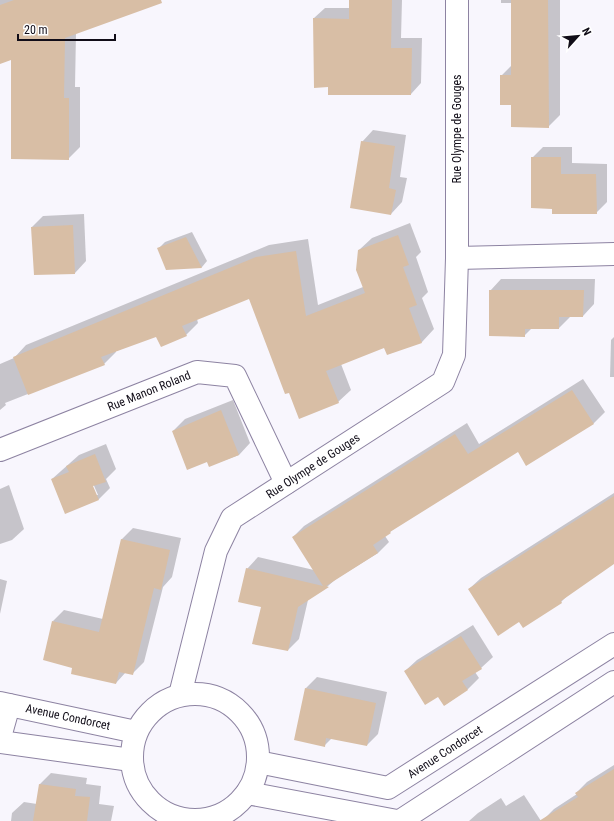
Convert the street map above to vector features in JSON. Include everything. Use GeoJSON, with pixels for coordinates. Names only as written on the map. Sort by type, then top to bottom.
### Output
{"type":"FeatureCollection","features":[{"type":"Feature","properties":{"kind":"street","name":"Rue Olympe de Gouges"},"geometry":{"type":"LineString","coordinates":[[180,695],[216,550],[232,518],[443,382],[454,354],[457,258],[457,0]]}},
{"type":"Feature","properties":{"kind":"street"},"geometry":{"type":"LineString","coordinates":[[457,258],[614,254]]}},
{"type":"Feature","properties":{"kind":"street","name":"Rue Manon Roland"},"geometry":{"type":"LineString","coordinates":[[0,450],[197,372],[235,376],[286,483]]}},
{"type":"Feature","properties":{"kind":"street","name":"Avenue Condorcet"},"geometry":{"type":"LineString","coordinates":[[258,762],[388,788],[614,644]]}},
{"type":"Feature","properties":{"kind":"street"},"geometry":{"type":"LineString","coordinates":[[247,793],[399,821],[614,682]]}},
{"type":"Feature","properties":{"kind":"street"},"geometry":{"type":"LineString","coordinates":[[205,694],[226,702],[243,716],[254,734],[258,762],[256,773],[247,793],[232,809],[212,818],[188,821],[167,818],[153,806],[139,788],[131,760],[136,732],[144,718],[160,703],[180,695],[205,694]]}},
{"type":"Feature","properties":{"kind":"street"},"geometry":{"type":"LineString","coordinates":[[0,737],[5,704]]}},
{"type":"Feature","properties":{"kind":"street","name":"Avenue Condorcet"},"geometry":{"type":"LineString","coordinates":[[5,704],[136,732]]}},
{"type":"Feature","properties":{"kind":"street"},"geometry":{"type":"LineString","coordinates":[[0,742],[131,760]]}},
{"type":"Feature","properties":{"kind":"building"},"geometry":{"type":"Polygon","coordinates":[[[14,0],[161,0],[162,3],[65,38],[64,98],[69,98],[69,160],[11,159],[11,60],[0,64],[0,5],[14,0]]]}},
{"type":"Feature","properties":{"kind":"building"},"geometry":{"type":"Polygon","coordinates":[[[349,0],[392,0],[391,48],[412,48],[411,95],[328,95],[328,87],[314,88],[313,18],[349,19],[349,0]]]}},
{"type":"Feature","properties":{"kind":"building"},"geometry":{"type":"Polygon","coordinates":[[[511,0],[548,0],[549,128],[511,127],[511,105],[500,105],[500,75],[511,75],[511,0]]]}},
{"type":"Feature","properties":{"kind":"building"},"geometry":{"type":"Polygon","coordinates":[[[361,141],[395,146],[389,188],[396,190],[391,215],[350,208],[361,141]]]}},
{"type":"Feature","properties":{"kind":"building"},"geometry":{"type":"Polygon","coordinates":[[[531,157],[561,157],[561,174],[596,174],[597,214],[552,214],[552,209],[531,208],[531,157]]]}},
{"type":"Feature","properties":{"kind":"building"},"geometry":{"type":"Polygon","coordinates":[[[73,225],[75,274],[34,275],[31,227],[73,225]]]}},
{"type":"Feature","properties":{"kind":"building"},"geometry":{"type":"Polygon","coordinates":[[[398,235],[409,265],[403,267],[417,305],[409,308],[422,343],[387,355],[384,348],[326,371],[339,403],[299,419],[289,393],[285,394],[249,299],[182,326],[187,336],[161,347],[156,337],[101,357],[105,365],[28,395],[13,357],[256,257],[296,251],[306,316],[365,293],[356,270],[358,250],[398,235]]]}},
{"type":"Feature","properties":{"kind":"building"},"geometry":{"type":"Polygon","coordinates":[[[186,237],[202,268],[166,270],[157,248],[186,237]]]}},
{"type":"Feature","properties":{"kind":"building"},"geometry":{"type":"Polygon","coordinates":[[[489,290],[584,290],[583,317],[559,317],[559,329],[525,329],[525,337],[489,336],[489,290]]]}},
{"type":"Feature","properties":{"kind":"building"},"geometry":{"type":"Polygon","coordinates":[[[572,390],[594,424],[526,466],[518,452],[390,532],[391,533],[373,545],[378,553],[326,586],[329,587],[298,607],[288,651],[252,644],[261,607],[238,602],[246,568],[323,586],[292,537],[455,434],[468,454],[572,390]]]}},
{"type":"Feature","properties":{"kind":"building"},"geometry":{"type":"Polygon","coordinates":[[[221,410],[239,455],[209,467],[207,462],[187,470],[172,431],[221,410]]]}},
{"type":"Feature","properties":{"kind":"building"},"geometry":{"type":"Polygon","coordinates":[[[95,454],[106,482],[93,486],[99,500],[65,514],[51,479],[69,472],[66,466],[95,454]]]}},
{"type":"Feature","properties":{"kind":"building"},"geometry":{"type":"Polygon","coordinates":[[[614,496],[614,564],[561,601],[562,603],[523,628],[519,622],[498,636],[468,589],[614,496]]]}},
{"type":"Feature","properties":{"kind":"building"},"geometry":{"type":"Polygon","coordinates":[[[121,539],[170,550],[161,590],[154,588],[133,675],[119,672],[116,684],[71,674],[72,668],[43,660],[52,621],[99,632],[121,539]]]}},
{"type":"Feature","properties":{"kind":"building"},"geometry":{"type":"Polygon","coordinates":[[[461,636],[482,669],[462,681],[468,690],[444,706],[438,697],[425,705],[404,671],[461,636]]]}},
{"type":"Feature","properties":{"kind":"building"},"geometry":{"type":"Polygon","coordinates":[[[305,688],[376,703],[367,746],[326,738],[325,747],[294,740],[305,688]]]}},
{"type":"Feature","properties":{"kind":"building"},"geometry":{"type":"Polygon","coordinates":[[[614,769],[614,821],[539,821],[578,797],[575,793],[614,769]]]}},
{"type":"Feature","properties":{"kind":"building"},"geometry":{"type":"Polygon","coordinates":[[[39,784],[76,789],[75,796],[90,797],[87,821],[33,821],[39,784]]]}}]}
